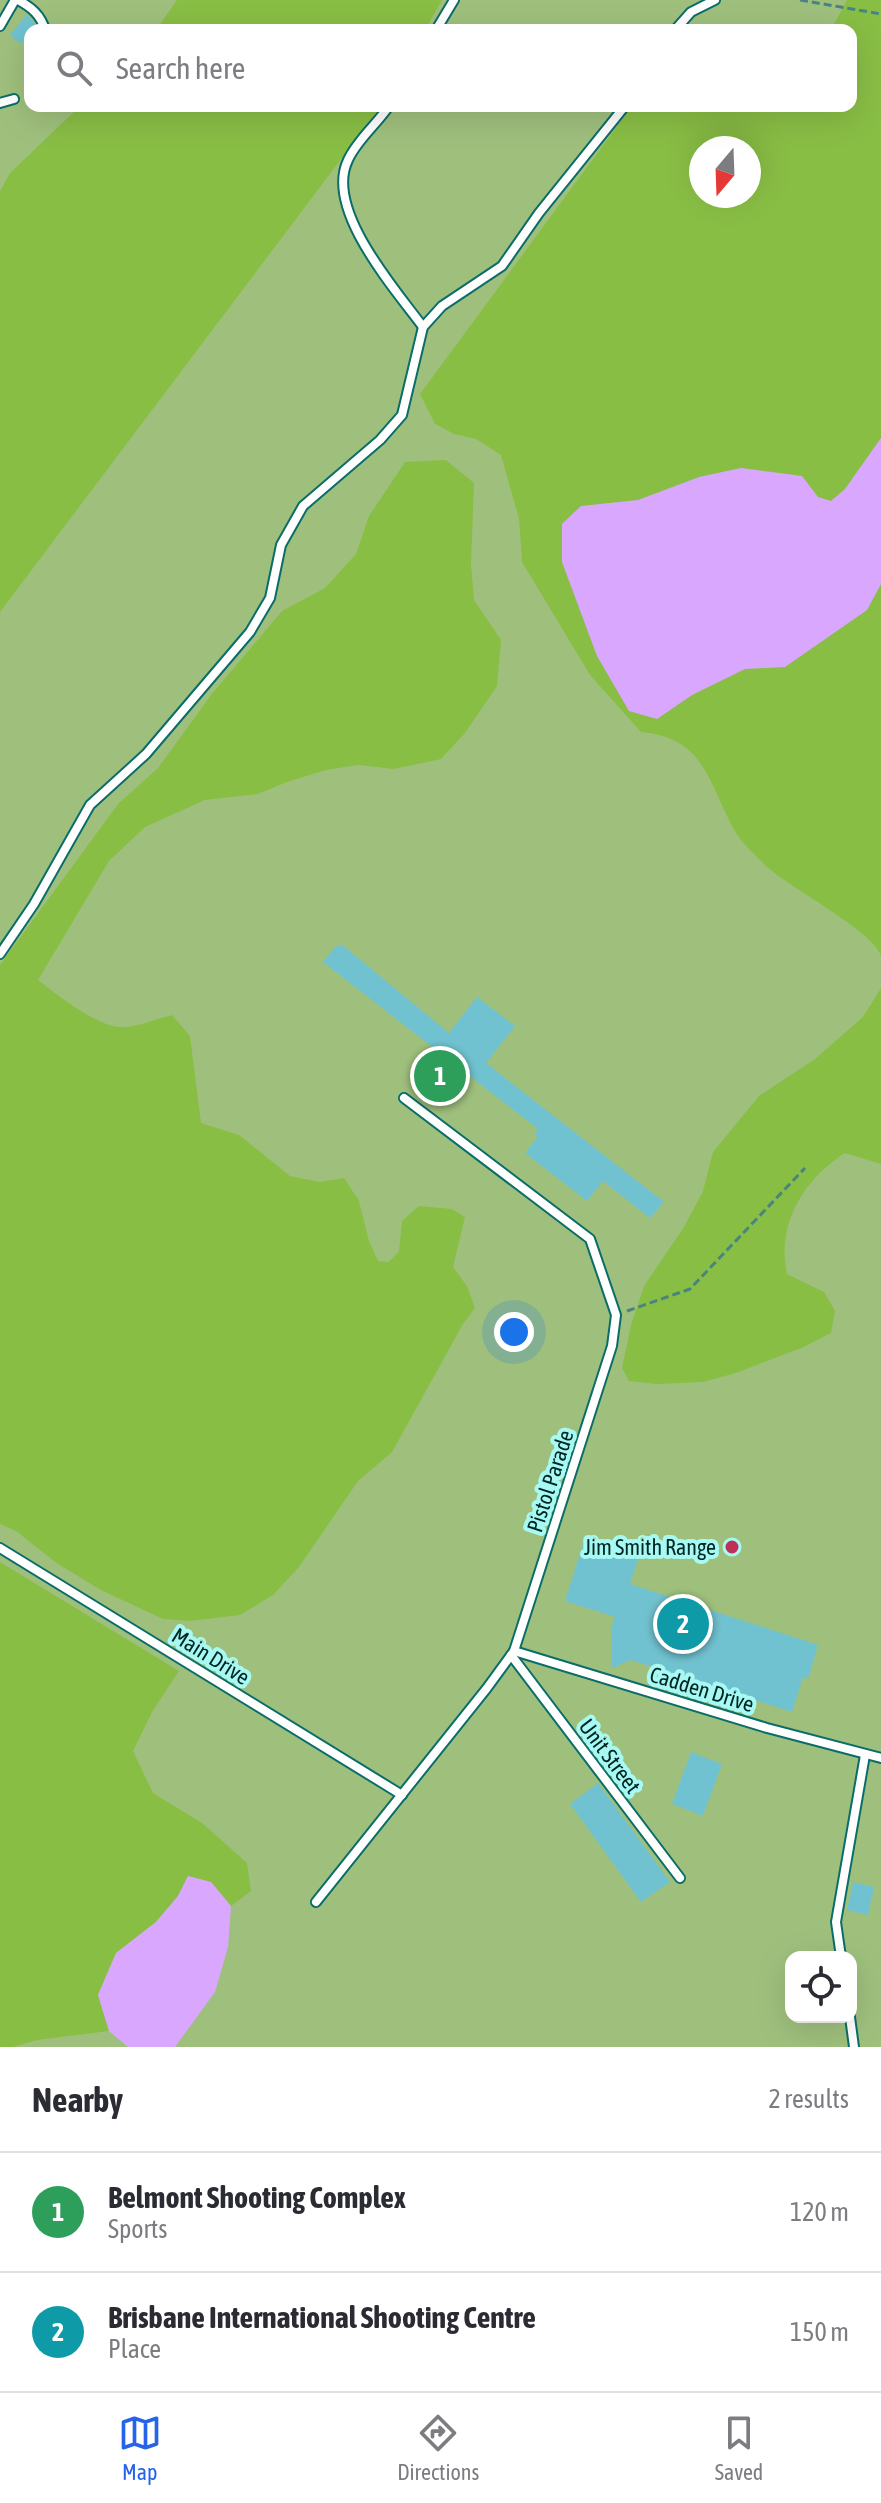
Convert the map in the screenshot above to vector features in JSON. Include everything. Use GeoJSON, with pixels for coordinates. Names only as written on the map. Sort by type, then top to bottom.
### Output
{"type":"FeatureCollection","features":[{"type":"Feature","properties":{"kind":"lane"},"geometry":{"type":"LineString","coordinates":[[0,26],[16,0],[32,8],[44,24]]}},
{"type":"Feature","properties":{"kind":"lane"},"geometry":{"type":"LineString","coordinates":[[440,24],[454,0]]}},
{"type":"Feature","properties":{"kind":"lane"},"geometry":{"type":"LineString","coordinates":[[680,24],[691,12],[715,0]]}},
{"type":"Feature","properties":{"kind":"lane"},"geometry":{"type":"LineString","coordinates":[[0,103],[14,99]]}},
{"type":"Feature","properties":{"kind":"lane"},"geometry":{"type":"LineString","coordinates":[[384,112],[348,158],[342,176],[343,193],[363,246],[423,327]]}},
{"type":"Feature","properties":{"kind":"lane"},"geometry":{"type":"LineString","coordinates":[[0,954],[34,904],[90,805],[146,754],[250,632],[270,598],[281,545],[303,506],[380,440],[402,415],[423,327],[442,306],[502,266],[539,213],[620,112]]}},
{"type":"Feature","properties":{"kind":"lane","name":"Pistol Parade"},"geometry":{"type":"LineString","coordinates":[[316,1902],[513,1653],[612,1346],[616,1315],[590,1239],[404,1098]]}},
{"type":"Feature","properties":{"kind":"lane","name":"Main Drive"},"geometry":{"type":"LineString","coordinates":[[0,1548],[402,1795]]}},
{"type":"Feature","properties":{"kind":"lane","name":"Cadden Drive"},"geometry":{"type":"LineString","coordinates":[[513,1653],[881,1758]]}},
{"type":"Feature","properties":{"kind":"lane","name":"Unit Street"},"geometry":{"type":"LineString","coordinates":[[513,1653],[680,1878]]}},
{"type":"Feature","properties":{"kind":"lane"},"geometry":{"type":"LineString","coordinates":[[840,1951],[836,1922],[865,1755]]}},
{"type":"Feature","properties":{"kind":"lane"},"geometry":{"type":"LineString","coordinates":[[851,2023],[854,2047]]}},
{"type":"Feature","properties":{"kind":"path"},"geometry":{"type":"LineString","coordinates":[[800,0],[881,14]]}},
{"type":"Feature","properties":{"kind":"path"},"geometry":{"type":"LineString","coordinates":[[616,1315],[690,1289],[805,1168]]}},
{"type":"Feature","properties":{"kind":"green space"},"geometry":{"type":"Polygon","coordinates":[[[0,0],[881,0],[881,2047],[0,2047],[0,0]]]}},
{"type":"Feature","properties":{"kind":"green space"},"geometry":{"type":"Polygon","coordinates":[[[177,0],[442,0],[428,24],[160,24],[177,0]]]}},
{"type":"Feature","properties":{"kind":"green space"},"geometry":{"type":"Polygon","coordinates":[[[847,0],[881,0],[881,956],[863,934],[765,865],[736,833],[703,767],[693,754],[663,736],[641,732],[590,675],[522,562],[519,519],[501,455],[476,439],[454,434],[435,424],[420,394],[628,112],[857,112],[857,24],[834,24],[847,0]]]}},
{"type":"Feature","properties":{"kind":"green space"},"geometry":{"type":"Polygon","coordinates":[[[74,112],[376,112],[0,612],[0,191],[10,173],[74,112]]]}},
{"type":"Feature","properties":{"kind":"green space"},"geometry":{"type":"Polygon","coordinates":[[[446,460],[474,483],[471,564],[474,600],[501,640],[497,686],[465,733],[441,759],[394,769],[358,765],[326,770],[258,794],[205,800],[145,827],[109,861],[38,980],[78,1009],[113,1026],[135,1026],[172,1015],[190,1036],[201,1123],[239,1135],[290,1176],[320,1182],[344,1178],[359,1201],[369,1241],[378,1261],[389,1262],[399,1251],[402,1221],[419,1206],[452,1209],[465,1217],[453,1267],[467,1286],[475,1308],[463,1324],[392,1452],[358,1481],[299,1567],[273,1595],[240,1615],[190,1621],[163,1619],[101,1590],[58,1564],[16,1531],[0,1524],[0,965],[118,804],[158,768],[211,695],[282,611],[325,588],[356,554],[369,516],[405,462],[446,460]]]}},
{"type":"Feature","properties":{"kind":"green space"},"geometry":{"type":"Polygon","coordinates":[[[881,988],[881,1164],[845,1153],[830,1164],[796,1204],[786,1238],[787,1274],[824,1292],[835,1311],[831,1333],[804,1347],[703,1382],[657,1384],[629,1381],[622,1368],[631,1325],[644,1286],[684,1227],[703,1191],[713,1152],[759,1096],[815,1059],[863,1017],[881,988]]]}},
{"type":"Feature","properties":{"kind":"green space"},"geometry":{"type":"Polygon","coordinates":[[[0,1562],[179,1671],[152,1712],[133,1751],[153,1793],[202,1823],[247,1863],[251,1891],[231,1906],[211,1882],[188,1876],[178,1896],[156,1922],[116,1953],[98,1995],[109,2031],[37,2040],[13,2047],[0,2047],[0,1562]]]}},
{"type":"Feature","properties":{"kind":"shaded area"},"geometry":{"type":"Polygon","coordinates":[[[881,438],[881,584],[867,610],[785,667],[745,669],[692,695],[657,719],[629,711],[597,656],[562,562],[562,524],[581,506],[638,500],[699,477],[741,468],[802,476],[818,497],[831,501],[845,489],[881,438]]]}},
{"type":"Feature","properties":{"kind":"shaded area"},"geometry":{"type":"Polygon","coordinates":[[[188,1876],[211,1882],[231,1906],[228,1947],[215,1992],[175,2047],[128,2047],[109,2031],[98,1995],[116,1953],[156,1922],[178,1896],[188,1876]]]}},
{"type":"Feature","properties":{"kind":"building"},"geometry":{"type":"Polygon","coordinates":[[[27,14],[35,24],[24,24],[24,40],[21,44],[10,35],[27,14]]]}},
{"type":"Feature","properties":{"kind":"building"},"geometry":{"type":"Polygon","coordinates":[[[341,944],[449,1033],[477,997],[515,1026],[486,1063],[664,1202],[650,1218],[603,1181],[587,1201],[525,1153],[538,1136],[534,1134],[538,1129],[323,962],[341,944]]]}},
{"type":"Feature","properties":{"kind":"building"},"geometry":{"type":"Polygon","coordinates":[[[585,1538],[639,1556],[630,1584],[818,1645],[808,1679],[803,1677],[792,1712],[631,1660],[612,1668],[611,1630],[615,1617],[565,1601],[585,1538]]]}},
{"type":"Feature","properties":{"kind":"building"},"geometry":{"type":"Polygon","coordinates":[[[691,1752],[722,1764],[703,1816],[672,1804],[691,1752]]]}},
{"type":"Feature","properties":{"kind":"building"},"geometry":{"type":"Polygon","coordinates":[[[598,1783],[670,1882],[641,1902],[570,1804],[598,1783]]]}},
{"type":"Feature","properties":{"kind":"building"},"geometry":{"type":"Polygon","coordinates":[[[853,1882],[874,1887],[868,1915],[847,1910],[853,1882]]]}},
{"type":"Feature","properties":{"kind":"place","name":"Belmont Shooting Complex"},"geometry":{"type":"Point","coordinates":[440,1076]}},
{"type":"Feature","properties":{"kind":"place","name":"Jim Smith Range"},"geometry":{"type":"Point","coordinates":[732,1547]}},
{"type":"Feature","properties":{"kind":"place","name":"Brisbane International Shooting Centre"},"geometry":{"type":"Point","coordinates":[683,1624]}}]}
